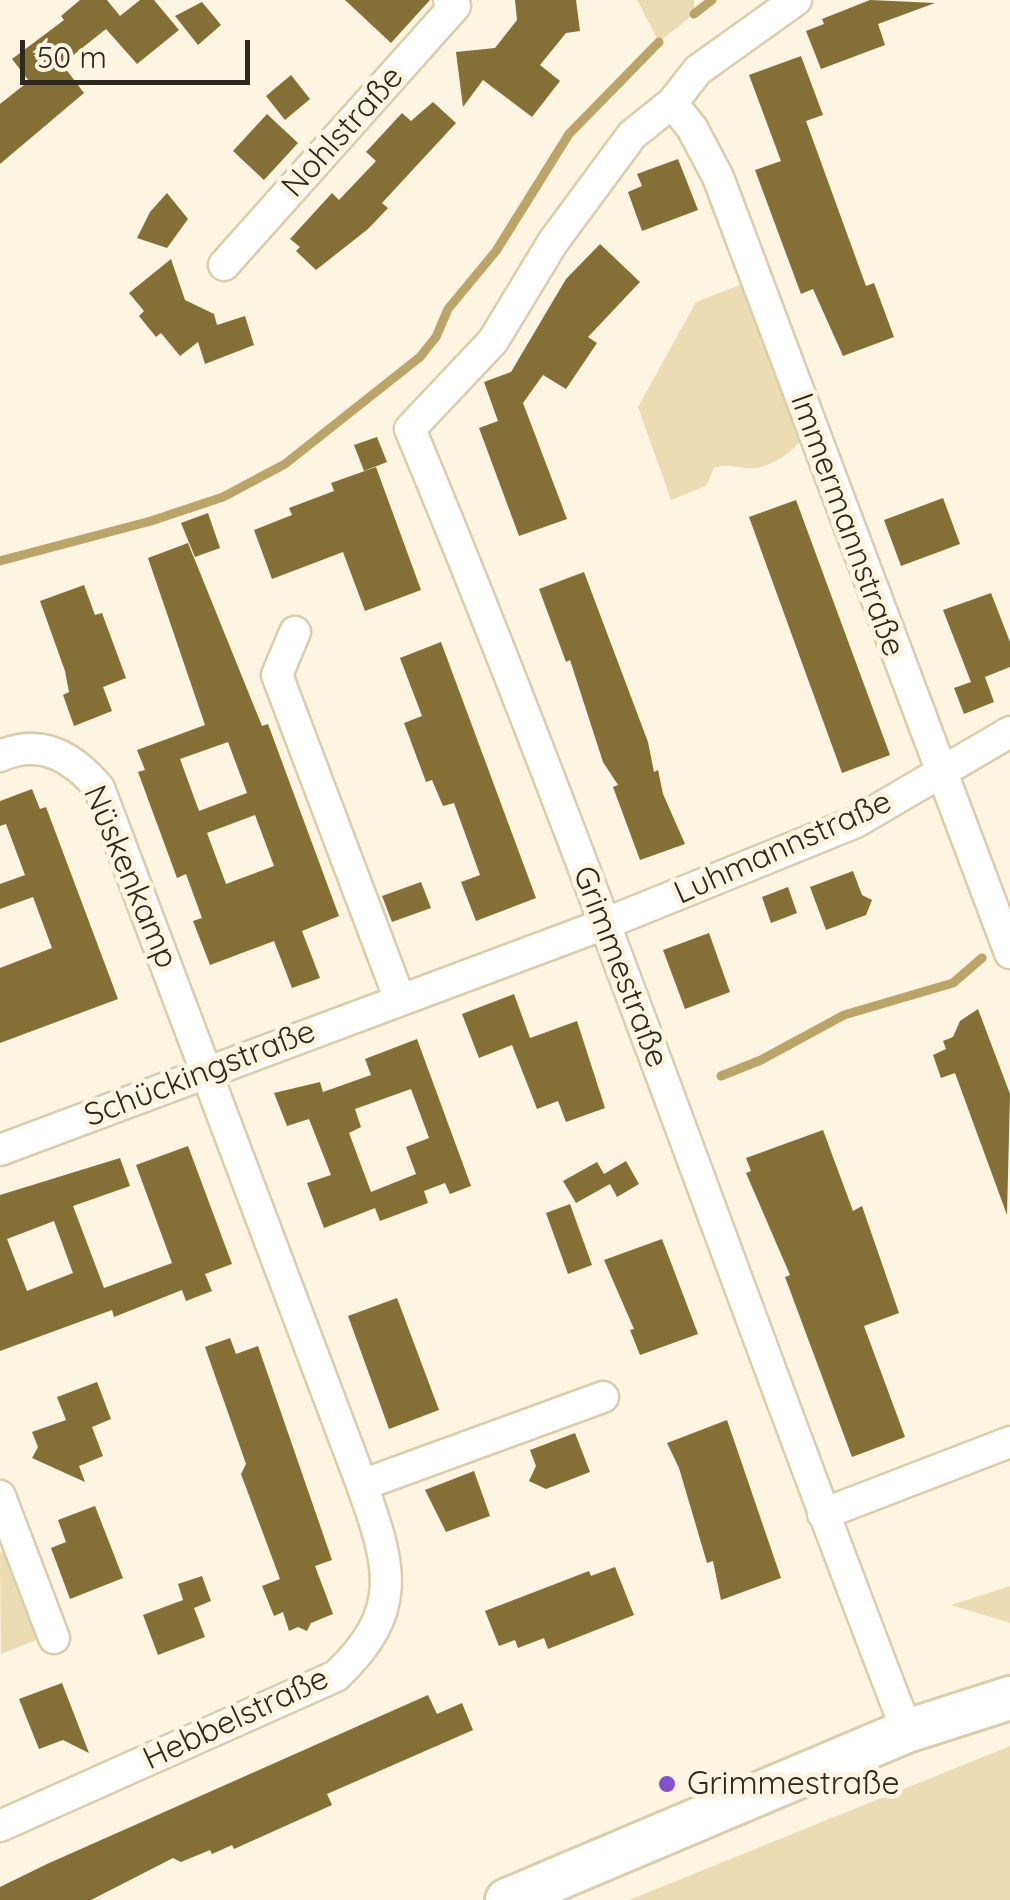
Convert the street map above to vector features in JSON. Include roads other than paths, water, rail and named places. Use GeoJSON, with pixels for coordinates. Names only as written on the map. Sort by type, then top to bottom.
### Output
{"type":"FeatureCollection","features":[{"type":"Feature","properties":{"kind":"main road"},"geometry":{"type":"LineString","coordinates":[[506,1900],[907,1731],[1010,1698]]}},
{"type":"Feature","properties":{"kind":"street","name":"Nohlstraße"},"geometry":{"type":"LineString","coordinates":[[224,265],[455,6],[449,0]]}},
{"type":"Feature","properties":{"kind":"street"},"geometry":{"type":"LineString","coordinates":[[672,103],[698,70],[796,0]]}},
{"type":"Feature","properties":{"kind":"street","name":"Grimmestraße"},"geometry":{"type":"LineString","coordinates":[[672,103],[632,135],[553,242],[493,341],[410,430],[474,582],[602,925],[686,1134],[823,1514],[907,1731]]}},
{"type":"Feature","properties":{"kind":"street","name":"Immermannstraße"},"geometry":{"type":"LineString","coordinates":[[672,103],[718,177],[1010,952]]}},
{"type":"Feature","properties":{"kind":"street"},"geometry":{"type":"LineString","coordinates":[[295,632],[276,675],[400,1000]]}},
{"type":"Feature","properties":{"kind":"street","name":"Luhmannstraße"},"geometry":{"type":"LineString","coordinates":[[602,925],[856,822],[1010,732]]}},
{"type":"Feature","properties":{"kind":"street","name":"Nüskenkamp"},"geometry":{"type":"LineString","coordinates":[[0,756],[42,749],[78,763],[98,788],[207,1070]]}},
{"type":"Feature","properties":{"kind":"street","name":"Schückingstraße"},"geometry":{"type":"LineString","coordinates":[[2,1144],[602,925]]}},
{"type":"Feature","properties":{"kind":"street","name":"Hebbelstraße"},"geometry":{"type":"LineString","coordinates":[[0,1826],[336,1676],[373,1636],[386,1589],[385,1550],[207,1070]]}},
{"type":"Feature","properties":{"kind":"street"},"geometry":{"type":"LineString","coordinates":[[362,1485],[602,1397]]}},
{"type":"Feature","properties":{"kind":"street"},"geometry":{"type":"LineString","coordinates":[[823,1514],[1010,1442]]}},
{"type":"Feature","properties":{"kind":"street"},"geometry":{"type":"LineString","coordinates":[[0,1496],[54,1638]]}},
{"type":"Feature","properties":{"kind":"waterway"},"geometry":{"type":"LineString","coordinates":[[694,14],[712,0]]}},
{"type":"Feature","properties":{"kind":"waterway"},"geometry":{"type":"LineString","coordinates":[[0,561],[151,521],[223,497],[285,464],[420,357],[436,337],[448,309],[496,251],[569,134],[659,42]]}},
{"type":"Feature","properties":{"kind":"waterway"},"geometry":{"type":"LineString","coordinates":[[721,1076],[761,1060],[844,1015],[953,983],[982,958]]}},
{"type":"Feature","properties":{"kind":"place","name":"Grimmestraße"},"geometry":{"type":"Point","coordinates":[667,1784]}}]}
